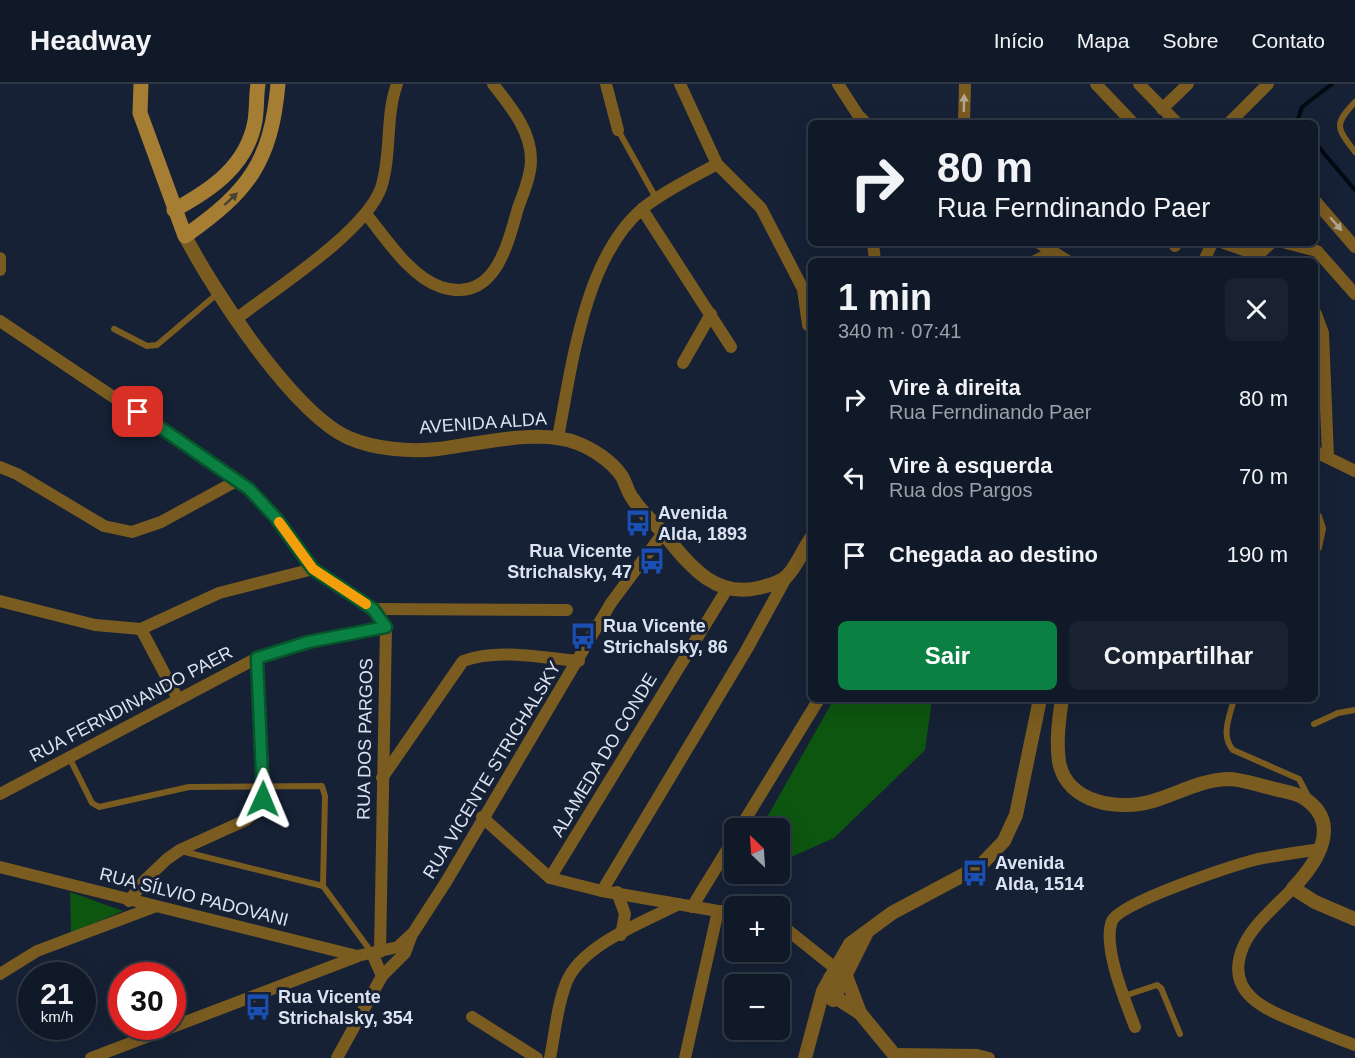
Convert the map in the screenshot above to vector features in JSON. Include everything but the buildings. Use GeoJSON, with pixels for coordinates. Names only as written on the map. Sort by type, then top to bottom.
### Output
{"type":"FeatureCollection","features":[{"type":"Feature","properties":{"kind":"main road","name":"AVENIDA ALDA"},"geometry":{"type":"LineString","coordinates":[[141,84],[140,113],[185,236]]}},
{"type":"Feature","properties":{"kind":"main road"},"geometry":{"type":"LineString","coordinates":[[174,210],[206,193],[233,169],[243,153],[255,121],[258,84]]}},
{"type":"Feature","properties":{"kind":"main road"},"geometry":{"type":"LineString","coordinates":[[185,236],[234,196],[253,175],[266,149],[278,84]]}},
{"type":"Feature","properties":{"kind":"street"},"geometry":{"type":"LineString","coordinates":[[236,319],[338,240],[366,214],[380,189],[388,160],[391,104],[397,84]]}},
{"type":"Feature","properties":{"kind":"street"},"geometry":{"type":"LineString","coordinates":[[366,214],[416,271],[438,286],[460,291],[478,285],[495,271],[506,249],[531,161],[524,130],[493,84]]}},
{"type":"Feature","properties":{"kind":"street"},"geometry":{"type":"LineString","coordinates":[[606,84],[618,130]]}},
{"type":"Feature","properties":{"kind":"street"},"geometry":{"type":"LineString","coordinates":[[680,84],[717,164],[761,208],[807,287],[808,325]]}},
{"type":"Feature","properties":{"kind":"street"},"geometry":{"type":"LineString","coordinates":[[838,84],[861,120]]}},
{"type":"Feature","properties":{"kind":"street"},"geometry":{"type":"LineString","coordinates":[[964,120],[965,84]]}},
{"type":"Feature","properties":{"kind":"street"},"geometry":{"type":"LineString","coordinates":[[1096,84],[1130,120]]}},
{"type":"Feature","properties":{"kind":"street"},"geometry":{"type":"LineString","coordinates":[[1139,84],[1174,120]]}},
{"type":"Feature","properties":{"kind":"street"},"geometry":{"type":"LineString","coordinates":[[1162,109],[1188,84]]}},
{"type":"Feature","properties":{"kind":"street"},"geometry":{"type":"LineString","coordinates":[[1231,120],[1268,84]]}},
{"type":"Feature","properties":{"kind":"street"},"geometry":{"type":"LineString","coordinates":[[558,437],[585,309],[609,254],[628,224],[642,209],[717,164]]}},
{"type":"Feature","properties":{"kind":"street"},"geometry":{"type":"LineString","coordinates":[[1318,204],[1355,247]]}},
{"type":"Feature","properties":{"kind":"street"},"geometry":{"type":"LineString","coordinates":[[642,209],[731,346]]}},
{"type":"Feature","properties":{"kind":"street","name":"AVENIDA ALDA"},"geometry":{"type":"LineString","coordinates":[[185,236],[217,294],[281,378],[317,417],[335,431],[360,442],[386,448],[433,449],[558,437],[587,447],[622,476],[634,501],[695,570],[712,584],[727,589]]}},
{"type":"Feature","properties":{"kind":"street"},"geometry":{"type":"LineString","coordinates":[[1043,246],[1063,258]]}},
{"type":"Feature","properties":{"kind":"street"},"geometry":{"type":"LineString","coordinates":[[1232,246],[1258,255],[1268,246]]}},
{"type":"Feature","properties":{"kind":"street"},"geometry":{"type":"LineString","coordinates":[[1298,246],[1317,251],[1355,294]]}},
{"type":"Feature","properties":{"kind":"street"},"geometry":{"type":"LineString","coordinates":[[1041,258],[1052,252]]}},
{"type":"Feature","properties":{"kind":"street"},"geometry":{"type":"LineString","coordinates":[[0,258],[0,270]]}},
{"type":"Feature","properties":{"kind":"street"},"geometry":{"type":"LineString","coordinates":[[683,363],[711,314]]}},
{"type":"Feature","properties":{"kind":"street"},"geometry":{"type":"LineString","coordinates":[[1318,319],[1323,333],[1320,380],[1328,457]]}},
{"type":"Feature","properties":{"kind":"street"},"geometry":{"type":"LineString","coordinates":[[0,321],[238,480],[263,502],[313,569],[373,609],[386,627]]}},
{"type":"Feature","properties":{"kind":"street"},"geometry":{"type":"LineString","coordinates":[[1318,453],[1355,471]]}},
{"type":"Feature","properties":{"kind":"street"},"geometry":{"type":"LineString","coordinates":[[0,467],[17,474],[104,526],[132,532],[161,522],[238,480]]}},
{"type":"Feature","properties":{"kind":"street"},"geometry":{"type":"LineString","coordinates":[[1318,523],[1320,529],[1318,538]]}},
{"type":"Feature","properties":{"kind":"street","name":"RUA VICENTE STRICHALSKY"},"geometry":{"type":"LineString","coordinates":[[376,953],[398,946],[413,933],[579,661],[611,603],[663,533]]}},
{"type":"Feature","properties":{"kind":"street"},"geometry":{"type":"LineString","coordinates":[[602,891],[808,543]]}},
{"type":"Feature","properties":{"kind":"street"},"geometry":{"type":"LineString","coordinates":[[0,601],[95,625],[141,629],[219,593],[313,569]]}},
{"type":"Feature","properties":{"kind":"street"},"geometry":{"type":"LineString","coordinates":[[727,589],[748,590],[767,586],[787,576]]}},
{"type":"Feature","properties":{"kind":"street","name":"ALAMEDA DO CONDE"},"geometry":{"type":"LineString","coordinates":[[550,878],[727,589]]}},
{"type":"Feature","properties":{"kind":"street"},"geometry":{"type":"LineString","coordinates":[[373,609],[567,610]]}},
{"type":"Feature","properties":{"kind":"street","name":"RUA FERNDINANDO PAER"},"geometry":{"type":"LineString","coordinates":[[0,794],[257,658],[308,642],[386,627]]}},
{"type":"Feature","properties":{"kind":"street","name":"RUA DOS PARGOS"},"geometry":{"type":"LineString","coordinates":[[376,953],[386,627]]}},
{"type":"Feature","properties":{"kind":"street"},"geometry":{"type":"LineString","coordinates":[[141,629],[178,699]]}},
{"type":"Feature","properties":{"kind":"street"},"geometry":{"type":"LineString","coordinates":[[382,778],[463,661],[476,656],[496,655],[579,661]]}},
{"type":"Feature","properties":{"kind":"street"},"geometry":{"type":"LineString","coordinates":[[129,901],[155,869],[180,850],[255,814],[263,799],[257,658]]}},
{"type":"Feature","properties":{"kind":"street"},"geometry":{"type":"LineString","coordinates":[[746,818],[817,702]]}},
{"type":"Feature","properties":{"kind":"street"},"geometry":{"type":"LineString","coordinates":[[804,1058],[817,1020],[818,1007],[837,974],[850,944],[891,913],[980,866],[1004,841],[1016,814],[1039,702]]}},
{"type":"Feature","properties":{"kind":"street"},"geometry":{"type":"LineString","coordinates":[[1062,702],[1059,719],[1059,764],[1068,782],[1085,796],[1107,805],[1131,806],[1225,779],[1291,793],[1311,804],[1323,826],[1322,849],[1309,871],[1243,946],[1238,963],[1239,978],[1246,993],[1259,1005],[1355,1045]]}},
{"type":"Feature","properties":{"kind":"street"},"geometry":{"type":"LineString","coordinates":[[482,818],[550,878],[602,891],[724,911]]}},
{"type":"Feature","properties":{"kind":"street"},"geometry":{"type":"LineString","coordinates":[[1135,1027],[1124,996],[1110,939],[1112,920],[1136,903],[1224,868],[1322,849]]}},
{"type":"Feature","properties":{"kind":"street"},"geometry":{"type":"LineString","coordinates":[[692,906],[724,855]]}},
{"type":"Feature","properties":{"kind":"street","name":"RUA SÍLVIO PADOVANI"},"geometry":{"type":"LineString","coordinates":[[0,867],[357,956],[376,953]]}},
{"type":"Feature","properties":{"kind":"street"},"geometry":{"type":"LineString","coordinates":[[1293,888],[1315,902],[1355,919]]}},
{"type":"Feature","properties":{"kind":"street"},"geometry":{"type":"LineString","coordinates":[[617,892],[625,914],[621,934]]}},
{"type":"Feature","properties":{"kind":"street"},"geometry":{"type":"LineString","coordinates":[[550,1058],[566,982],[578,962],[621,934],[679,904]]}},
{"type":"Feature","properties":{"kind":"street"},"geometry":{"type":"LineString","coordinates":[[0,974],[37,951],[154,907]]}},
{"type":"Feature","properties":{"kind":"street"},"geometry":{"type":"LineString","coordinates":[[685,1058],[718,911]]}},
{"type":"Feature","properties":{"kind":"street"},"geometry":{"type":"LineString","coordinates":[[790,931],[804,940],[837,974],[860,1013],[896,1056],[977,1055],[989,1058]]}},
{"type":"Feature","properties":{"kind":"street"},"geometry":{"type":"LineString","coordinates":[[337,1058],[382,976],[405,953],[413,933]]}},
{"type":"Feature","properties":{"kind":"street"},"geometry":{"type":"LineString","coordinates":[[376,953],[382,976]]}},
{"type":"Feature","properties":{"kind":"street"},"geometry":{"type":"LineString","coordinates":[[91,1058],[357,956]]}},
{"type":"Feature","properties":{"kind":"street"},"geometry":{"type":"LineString","coordinates":[[817,1020],[835,997],[837,974]]}},
{"type":"Feature","properties":{"kind":"street"},"geometry":{"type":"LineString","coordinates":[[835,997],[860,1013]]}},
{"type":"Feature","properties":{"kind":"street"},"geometry":{"type":"LineString","coordinates":[[472,1017],[537,1058]]}},
{"type":"Feature","properties":{"kind":"lane"},"geometry":{"type":"LineString","coordinates":[[1355,102],[1339,120],[1339,130],[1355,152]]}},
{"type":"Feature","properties":{"kind":"lane"},"geometry":{"type":"LineString","coordinates":[[618,130],[657,199]]}},
{"type":"Feature","properties":{"kind":"lane"},"geometry":{"type":"LineString","coordinates":[[114,329],[147,346],[157,345],[217,294]]}},
{"type":"Feature","properties":{"kind":"lane"},"geometry":{"type":"LineString","coordinates":[[1233,702],[1225,734],[1227,743],[1233,750],[1299,779],[1307,790],[1311,804]]}},
{"type":"Feature","properties":{"kind":"lane"},"geometry":{"type":"LineString","coordinates":[[1314,724],[1355,710]]}},
{"type":"Feature","properties":{"kind":"lane"},"geometry":{"type":"LineString","coordinates":[[69,757],[92,803],[99,807],[189,788],[319,785],[323,787],[323,886]]}},
{"type":"Feature","properties":{"kind":"lane"},"geometry":{"type":"LineString","coordinates":[[180,850],[323,886],[376,953]]}},
{"type":"Feature","properties":{"kind":"lane"},"geometry":{"type":"LineString","coordinates":[[1124,996],[1157,985],[1161,988],[1180,1034]]}},
{"type":"Feature","properties":{"kind":"green space"},"geometry":{"type":"Polygon","coordinates":[[[832,702],[932,702],[925,750],[834,838],[790,858],[790,818],[767,818],[832,702]]]}},
{"type":"Feature","properties":{"kind":"green space"},"geometry":{"type":"Polygon","coordinates":[[[70,892],[123,911],[71,933],[70,892]]]}},
{"type":"Feature","properties":{"kind":"waterway"},"geometry":{"type":"LineString","coordinates":[[1299,120],[1302,107],[1332,84]]}},
{"type":"Feature","properties":{"kind":"waterway"},"geometry":{"type":"LineString","coordinates":[[1318,146],[1355,190]]}},
{"type":"Feature","properties":{"kind":"slow traffic"},"geometry":{"type":"LineString","coordinates":[[279,522],[313,569],[366,604]]}},
{"type":"Feature","properties":{"kind":"place","name":"Avenida Alda, 1893"},"geometry":{"type":"Point","coordinates":[638,523]}},
{"type":"Feature","properties":{"kind":"place","name":"Rua Vicente Strichalsky, 47"},"geometry":{"type":"Point","coordinates":[652,561]}},
{"type":"Feature","properties":{"kind":"place","name":"Rua Vicente Strichalsky, 86"},"geometry":{"type":"Point","coordinates":[583,636]}},
{"type":"Feature","properties":{"kind":"place","name":"Avenida Alda, 1514"},"geometry":{"type":"Point","coordinates":[975,873]}},
{"type":"Feature","properties":{"kind":"place","name":"Rua Vicente Strichalsky, 354"},"geometry":{"type":"Point","coordinates":[258,1007]}},
{"type":"Feature","properties":{"kind":"route"},"geometry":{"type":"LineString","coordinates":[[138,412],[249,489],[276,518],[313,569],[373,609],[386,627],[308,642],[257,658],[263,799]]}}]}
